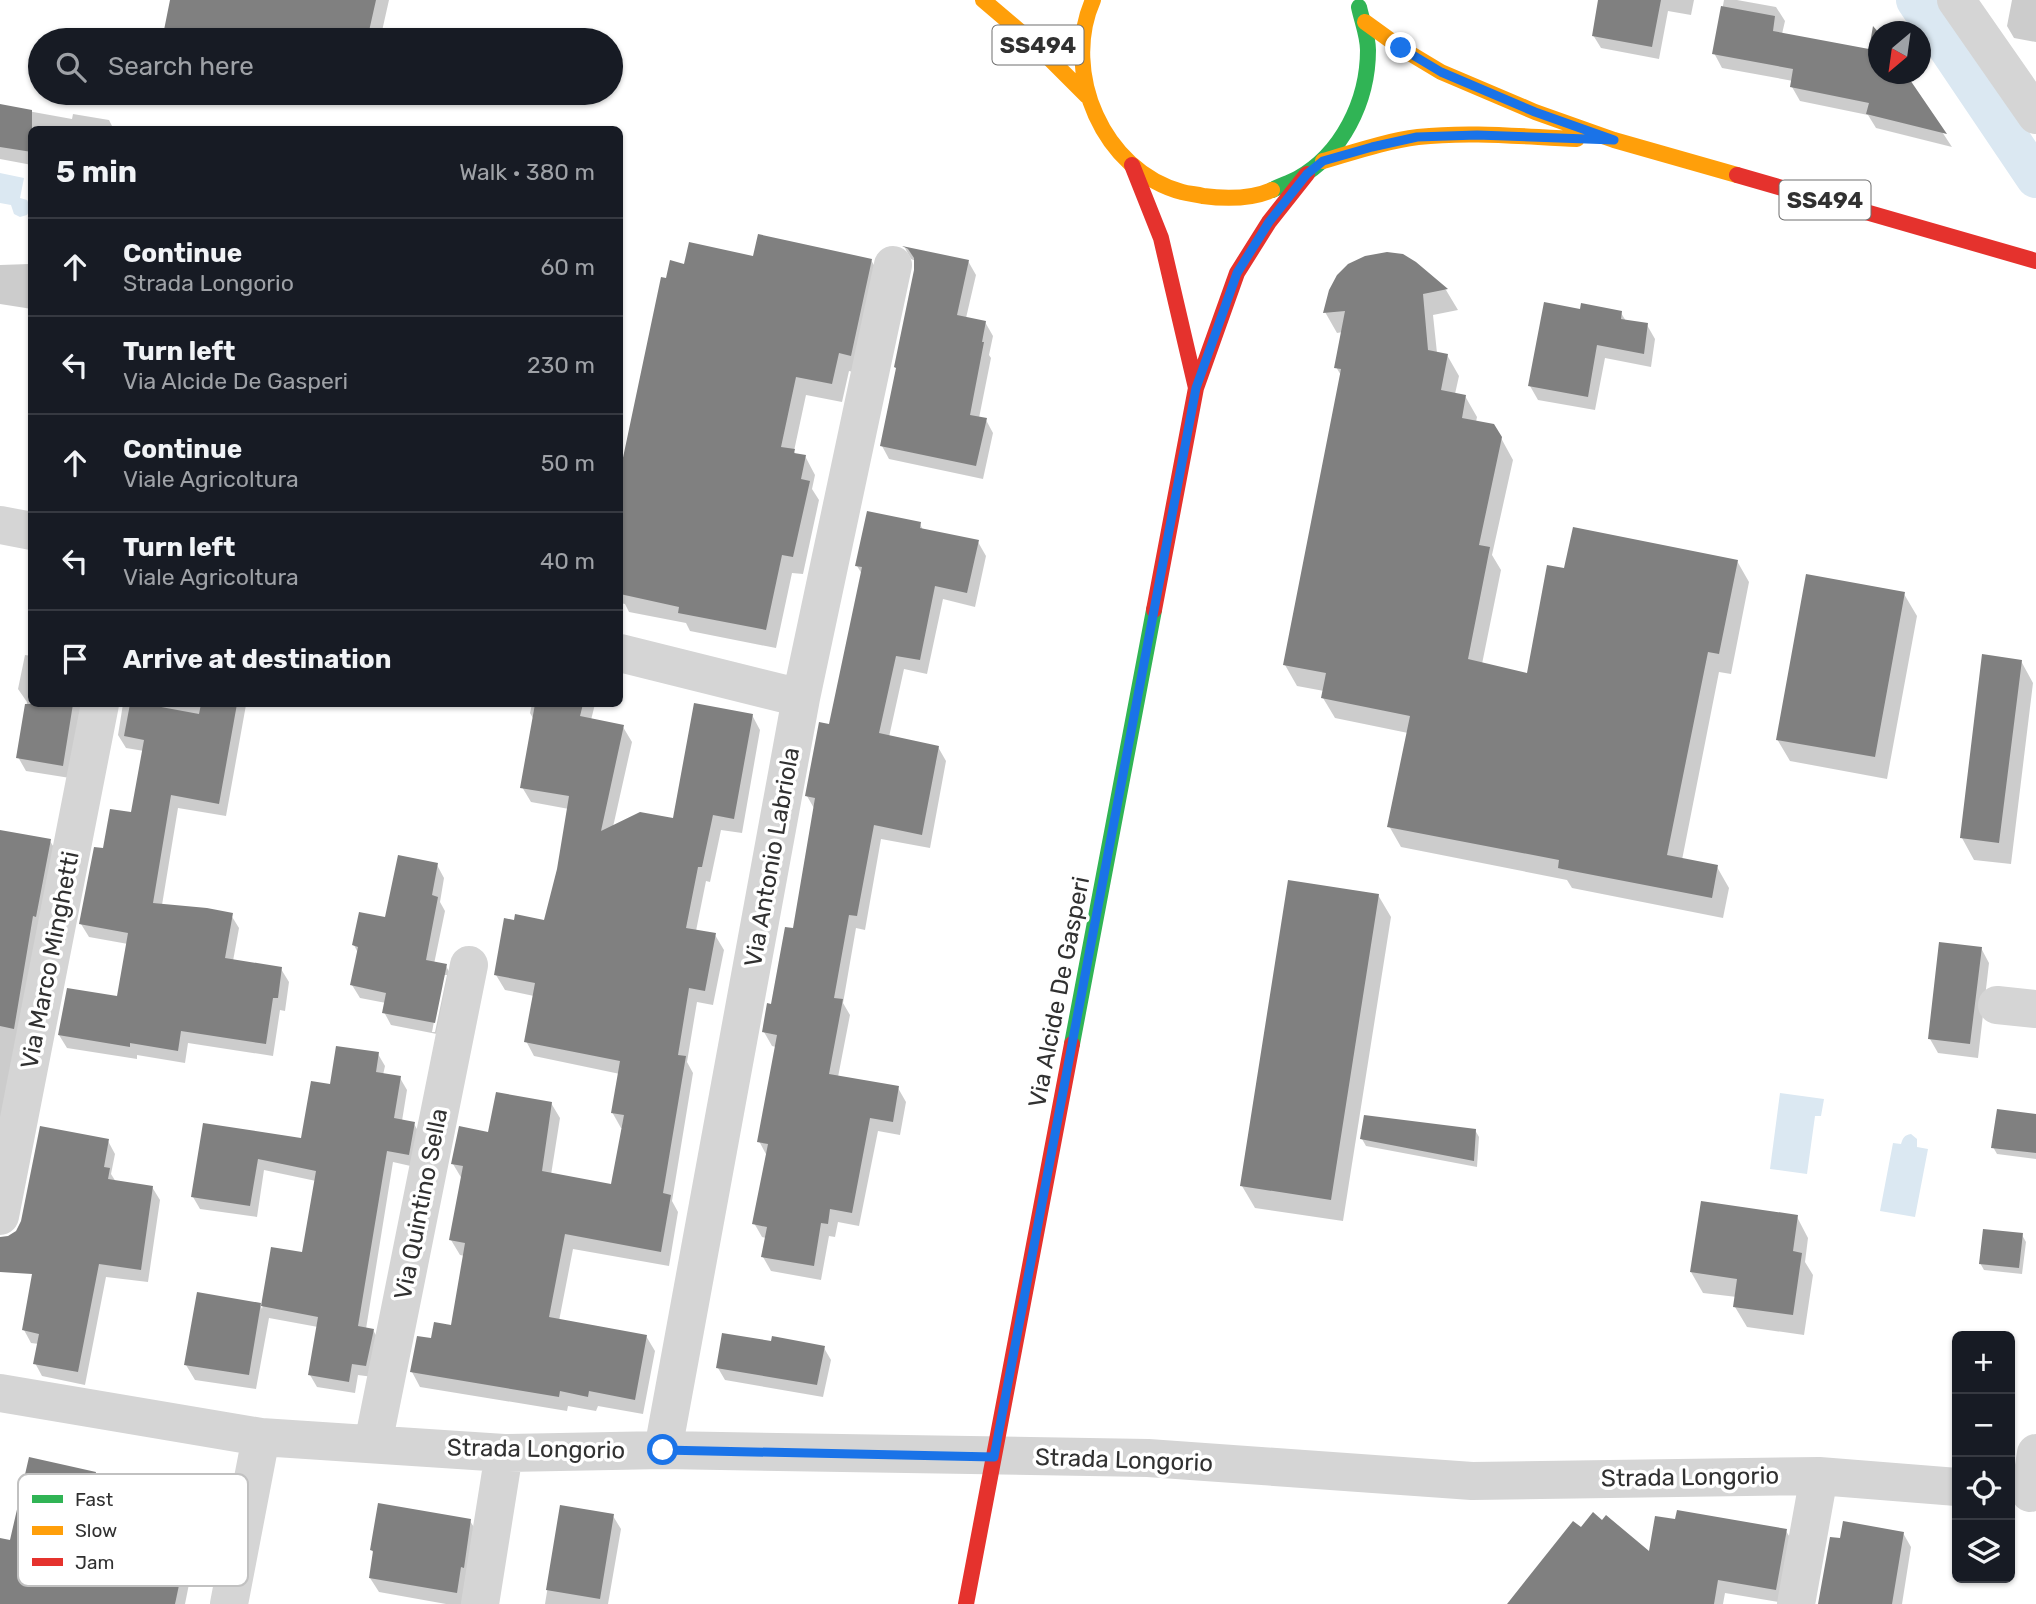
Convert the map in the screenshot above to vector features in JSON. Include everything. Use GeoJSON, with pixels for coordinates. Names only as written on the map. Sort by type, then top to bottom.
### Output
{"type":"FeatureCollection","features":[{"type":"Feature","properties":{"kind":"main road","name":"SS494"},"geometry":{"type":"LineString","coordinates":[[983,0],[1051,57],[1087,96]]}},
{"type":"Feature","properties":{"kind":"main road","name":"SS494"},"geometry":{"type":"LineString","coordinates":[[1093,0],[1081,52],[1087,96],[1104,134],[1132,165],[1163,186],[1199,197],[1237,199],[1273,191],[1307,174],[1323,161],[1348,132],[1363,97],[1369,60],[1365,22],[1357,0]]}},
{"type":"Feature","properties":{"kind":"main road","name":"SS494"},"geometry":{"type":"LineString","coordinates":[[1365,22],[1441,72],[1535,112],[1614,140],[2036,261]]}},
{"type":"Feature","properties":{"kind":"main road","name":"SS494"},"geometry":{"type":"LineString","coordinates":[[1323,161],[1417,137],[1477,135],[1614,140]]}},
{"type":"Feature","properties":{"kind":"main road","name":"Via Alcide De Gasperi"},"geometry":{"type":"LineString","coordinates":[[1132,165],[1161,238],[1196,388]]}},
{"type":"Feature","properties":{"kind":"main road","name":"Via Alcide De Gasperi"},"geometry":{"type":"LineString","coordinates":[[966,1604],[1196,388],[1237,273],[1269,222],[1307,174]]}},
{"type":"Feature","properties":{"kind":"street"},"geometry":{"type":"LineString","coordinates":[[1956,0],[2036,115]]}},
{"type":"Feature","properties":{"kind":"street","name":"Via Antonio Labriola"},"geometry":{"type":"LineString","coordinates":[[663,1450],[801,698],[893,265]]}},
{"type":"Feature","properties":{"kind":"street"},"geometry":{"type":"LineString","coordinates":[[0,525],[28,530]]}},
{"type":"Feature","properties":{"kind":"street"},"geometry":{"type":"LineString","coordinates":[[623,654],[801,698]]}},
{"type":"Feature","properties":{"kind":"street","name":"Via Marco Minghetti"},"geometry":{"type":"LineString","coordinates":[[0,1216],[99,707]]}},
{"type":"Feature","properties":{"kind":"street","name":"Via Quintino Sella"},"geometry":{"type":"LineString","coordinates":[[373,1444],[469,965]]}},
{"type":"Feature","properties":{"kind":"street"},"geometry":{"type":"LineString","coordinates":[[1997,1005],[2036,1009]]}},
{"type":"Feature","properties":{"kind":"street","name":"Strada Longorio"},"geometry":{"type":"LineString","coordinates":[[0,1393],[261,1437],[504,1452],[663,1450],[1148,1458],[1472,1481],[1819,1476],[1952,1487]]}},
{"type":"Feature","properties":{"kind":"street"},"geometry":{"type":"LineString","coordinates":[[248,1505],[261,1437]]}},
{"type":"Feature","properties":{"kind":"street"},"geometry":{"type":"LineString","coordinates":[[480,1604],[504,1452]]}},
{"type":"Feature","properties":{"kind":"street"},"geometry":{"type":"LineString","coordinates":[[2025,1493],[2036,1453]]}},
{"type":"Feature","properties":{"kind":"street"},"geometry":{"type":"LineString","coordinates":[[1796,1604],[1819,1476]]}},
{"type":"Feature","properties":{"kind":"street"},"geometry":{"type":"LineString","coordinates":[[229,1604],[232,1586]]}},
{"type":"Feature","properties":{"kind":"shaded area"},"geometry":{"type":"Polygon","coordinates":[[[0,173],[24,178],[20,198],[28,202],[27,215],[20,217],[14,214],[11,205],[0,203],[0,173]]]}},
{"type":"Feature","properties":{"kind":"shaded area"},"geometry":{"type":"Polygon","coordinates":[[[1780,1093],[1824,1099],[1821,1116],[1815,1116],[1807,1174],[1770,1169],[1780,1093]]]}},
{"type":"Feature","properties":{"kind":"shaded area"},"geometry":{"type":"Polygon","coordinates":[[[1911,1134],[1917,1139],[1917,1147],[1928,1149],[1915,1217],[1880,1211],[1893,1143],[1901,1144],[1904,1137],[1911,1134]]]}},
{"type":"Feature","properties":{"kind":"building"},"geometry":{"type":"Polygon","coordinates":[[[170,0],[376,0],[370,28],[164,28],[170,0]]]}},
{"type":"Feature","properties":{"kind":"building"},"geometry":{"type":"Polygon","coordinates":[[[1598,0],[1661,0],[1652,47],[1592,36],[1598,0]]]}},
{"type":"Feature","properties":{"kind":"building"},"geometry":{"type":"Polygon","coordinates":[[[1721,6],[1775,16],[1773,31],[1868,49],[1868,84],[1913,84],[1947,134],[1866,114],[1869,103],[1790,87],[1793,69],[1712,54],[1721,6]]]}},
{"type":"Feature","properties":{"kind":"building"},"geometry":{"type":"Polygon","coordinates":[[[0,104],[32,110],[32,126],[28,126],[28,151],[0,147],[0,104]]]}},
{"type":"Feature","properties":{"kind":"building"},"geometry":{"type":"Polygon","coordinates":[[[758,234],[872,259],[851,356],[839,353],[832,384],[796,377],[781,447],[795,449],[794,453],[806,455],[801,479],[810,481],[793,557],[782,555],[766,630],[678,613],[679,607],[623,595],[623,458],[661,277],[666,278],[670,260],[684,264],[689,242],[753,256],[758,234]]]}},
{"type":"Feature","properties":{"kind":"building"},"geometry":{"type":"Polygon","coordinates":[[[902,246],[969,260],[957,315],[986,321],[970,415],[987,418],[976,466],[880,446],[914,270],[914,258],[908,249],[902,246]]]}},
{"type":"Feature","properties":{"kind":"building"},"geometry":{"type":"Polygon","coordinates":[[[1387,252],[1403,254],[1448,289],[1423,294],[1428,350],[1448,354],[1441,390],[1466,395],[1462,418],[1494,424],[1502,437],[1479,545],[1490,547],[1468,659],[1527,673],[1547,565],[1564,568],[1573,527],[1738,560],[1719,654],[1708,652],[1667,855],[1718,865],[1712,898],[1562,869],[1558,868],[1559,860],[1387,827],[1410,716],[1321,698],[1326,673],[1283,665],[1341,369],[1334,368],[1345,311],[1323,313],[1329,290],[1337,275],[1348,264],[1365,256],[1387,252]]]}},
{"type":"Feature","properties":{"kind":"building"},"geometry":{"type":"Polygon","coordinates":[[[1544,302],[1580,309],[1581,303],[1622,311],[1621,319],[1648,323],[1644,354],[1597,345],[1588,397],[1528,386],[1544,302]]]}},
{"type":"Feature","properties":{"kind":"building"},"geometry":{"type":"Polygon","coordinates":[[[867,511],[921,522],[920,528],[979,540],[967,593],[935,586],[920,660],[896,656],[879,733],[939,746],[922,835],[874,825],[857,916],[849,915],[834,998],[843,999],[829,1074],[899,1086],[893,1122],[870,1118],[852,1213],[830,1209],[828,1224],[821,1223],[814,1266],[761,1257],[767,1227],[752,1224],[768,1144],[757,1142],[777,1035],[762,1032],[767,1003],[771,1004],[785,927],[793,928],[815,798],[805,796],[819,722],[829,724],[862,567],[855,566],[867,511]]]}},
{"type":"Feature","properties":{"kind":"building"},"geometry":{"type":"Polygon","coordinates":[[[1806,574],[1905,592],[1875,757],[1776,740],[1806,574]]]}},
{"type":"Feature","properties":{"kind":"building"},"geometry":{"type":"Polygon","coordinates":[[[1982,654],[2022,660],[1999,843],[1960,838],[1982,654]]]}},
{"type":"Feature","properties":{"kind":"building"},"geometry":{"type":"Polygon","coordinates":[[[694,703],[753,714],[734,819],[713,815],[702,867],[698,867],[686,928],[716,933],[705,991],[689,988],[678,1055],[686,1056],[663,1193],[671,1195],[661,1252],[565,1234],[549,1317],[647,1335],[635,1400],[589,1391],[588,1397],[560,1391],[559,1397],[410,1372],[417,1336],[431,1338],[434,1322],[451,1325],[465,1243],[449,1240],[463,1166],[451,1164],[459,1126],[488,1132],[496,1092],[552,1102],[542,1171],[611,1184],[624,1115],[611,1113],[620,1061],[524,1042],[535,983],[494,975],[504,918],[514,920],[515,914],[544,920],[557,869],[569,796],[520,788],[534,707],[582,707],[580,716],[624,725],[601,831],[640,812],[673,818],[694,703]]]}},
{"type":"Feature","properties":{"kind":"building"},"geometry":{"type":"Polygon","coordinates":[[[25,704],[28,704],[28,707],[73,707],[63,766],[16,758],[25,704]]]}},
{"type":"Feature","properties":{"kind":"building"},"geometry":{"type":"Polygon","coordinates":[[[129,707],[161,707],[199,714],[200,707],[236,707],[219,804],[171,795],[153,903],[233,913],[225,958],[282,967],[278,998],[273,998],[266,1044],[181,1031],[178,1051],[130,1043],[130,1047],[58,1035],[67,988],[117,996],[128,933],[79,924],[94,847],[103,848],[110,809],[131,812],[144,740],[124,736],[129,707]]]}},
{"type":"Feature","properties":{"kind":"building"},"geometry":{"type":"Polygon","coordinates":[[[0,830],[51,839],[36,917],[33,916],[14,1029],[0,1026],[0,830]]]}},
{"type":"Feature","properties":{"kind":"building"},"geometry":{"type":"Polygon","coordinates":[[[398,855],[438,863],[432,895],[438,897],[426,960],[447,964],[435,1023],[382,1013],[386,993],[350,985],[358,947],[352,945],[359,912],[385,917],[398,855]]]}},
{"type":"Feature","properties":{"kind":"building"},"geometry":{"type":"Polygon","coordinates":[[[1288,880],[1379,894],[1331,1200],[1240,1186],[1288,880]]]}},
{"type":"Feature","properties":{"kind":"building"},"geometry":{"type":"Polygon","coordinates":[[[1939,942],[1982,947],[1970,1044],[1928,1039],[1939,942]]]}},
{"type":"Feature","properties":{"kind":"building"},"geometry":{"type":"Polygon","coordinates":[[[336,1046],[379,1052],[376,1072],[401,1076],[394,1118],[415,1122],[409,1155],[387,1151],[358,1326],[374,1329],[366,1366],[352,1364],[349,1382],[308,1375],[318,1317],[261,1306],[271,1247],[302,1252],[316,1171],[258,1159],[250,1206],[191,1197],[203,1123],[301,1138],[311,1081],[330,1084],[336,1046]]]}},
{"type":"Feature","properties":{"kind":"building"},"geometry":{"type":"Polygon","coordinates":[[[1997,1109],[2036,1114],[2036,1153],[1991,1148],[1997,1109]]]}},
{"type":"Feature","properties":{"kind":"building"},"geometry":{"type":"Polygon","coordinates":[[[1364,1115],[1476,1129],[1474,1161],[1360,1139],[1364,1115]]]}},
{"type":"Feature","properties":{"kind":"building"},"geometry":{"type":"Polygon","coordinates":[[[40,1126],[109,1139],[104,1167],[110,1168],[108,1179],[153,1186],[141,1270],[99,1264],[78,1372],[33,1364],[39,1334],[22,1330],[32,1274],[0,1272],[0,1237],[16,1231],[21,1221],[40,1126]]]}},
{"type":"Feature","properties":{"kind":"building"},"geometry":{"type":"Polygon","coordinates":[[[1701,1201],[1798,1215],[1793,1251],[1802,1253],[1793,1315],[1733,1307],[1737,1279],[1690,1272],[1701,1201]]]}},
{"type":"Feature","properties":{"kind":"building"},"geometry":{"type":"Polygon","coordinates":[[[1983,1229],[2023,1233],[2019,1268],[1979,1264],[1983,1229]]]}},
{"type":"Feature","properties":{"kind":"building"},"geometry":{"type":"Polygon","coordinates":[[[197,1292],[261,1303],[249,1375],[184,1365],[197,1292]]]}},
{"type":"Feature","properties":{"kind":"building"},"geometry":{"type":"Polygon","coordinates":[[[722,1333],[771,1341],[772,1336],[825,1346],[817,1385],[716,1368],[722,1333]]]}},
{"type":"Feature","properties":{"kind":"building"},"geometry":{"type":"Polygon","coordinates":[[[29,1457],[96,1472],[96,1474],[25,1474],[29,1457]]]}},
{"type":"Feature","properties":{"kind":"building"},"geometry":{"type":"Polygon","coordinates":[[[378,1503],[471,1519],[464,1568],[461,1567],[457,1593],[369,1578],[373,1551],[370,1550],[378,1503]]]}},
{"type":"Feature","properties":{"kind":"building"},"geometry":{"type":"Polygon","coordinates":[[[18,1505],[18,1586],[179,1586],[175,1604],[0,1604],[0,1538],[10,1540],[18,1505]]]}},
{"type":"Feature","properties":{"kind":"building"},"geometry":{"type":"Polygon","coordinates":[[[560,1505],[614,1514],[600,1599],[546,1590],[560,1505]]]}},
{"type":"Feature","properties":{"kind":"building"},"geometry":{"type":"Polygon","coordinates":[[[1677,1510],[1787,1529],[1776,1590],[1718,1580],[1714,1604],[1507,1604],[1573,1521],[1581,1527],[1593,1512],[1602,1520],[1606,1515],[1649,1551],[1655,1516],[1675,1519],[1677,1510]]]}},
{"type":"Feature","properties":{"kind":"building"},"geometry":{"type":"Polygon","coordinates":[[[1843,1521],[1904,1532],[1892,1604],[1818,1604],[1830,1537],[1840,1538],[1843,1521]]]}},
{"type":"Feature","properties":{"kind":"waterway"},"geometry":{"type":"LineString","coordinates":[[1916,0],[2036,178]]}},
{"type":"Feature","properties":{"kind":"traffic: fast"},"geometry":{"type":"LineString","coordinates":[[1272,190],[1297,179],[1313,168],[1339,141],[1349,124],[1357,107],[1367,69],[1368,45],[1359,7]]}},
{"type":"Feature","properties":{"kind":"traffic: fast"},"geometry":{"type":"LineString","coordinates":[[1072,1044],[1154,610]]}},
{"type":"Feature","properties":{"kind":"traffic: slow"},"geometry":{"type":"LineString","coordinates":[[983,0],[1037,46],[1087,96]]}},
{"type":"Feature","properties":{"kind":"traffic: slow"},"geometry":{"type":"LineString","coordinates":[[1093,0],[1084,28],[1082,57],[1086,87],[1096,115],[1111,141],[1130,163],[1154,181],[1187,193],[1211,197],[1238,197],[1272,190]]}},
{"type":"Feature","properties":{"kind":"traffic: slow"},"geometry":{"type":"LineString","coordinates":[[1365,22],[1441,72],[1535,112],[1614,140],[1737,175]]}},
{"type":"Feature","properties":{"kind":"traffic: slow"},"geometry":{"type":"LineString","coordinates":[[1323,161],[1382,144],[1438,135],[1478,134],[1577,139]]}},
{"type":"Feature","properties":{"kind":"traffic: jam"},"geometry":{"type":"LineString","coordinates":[[1132,165],[1161,238],[1196,388]]}},
{"type":"Feature","properties":{"kind":"traffic: jam"},"geometry":{"type":"LineString","coordinates":[[1154,610],[1196,388],[1237,273],[1269,222],[1307,174]]}},
{"type":"Feature","properties":{"kind":"traffic: jam"},"geometry":{"type":"LineString","coordinates":[[1737,175],[2036,261]]}},
{"type":"Feature","properties":{"kind":"traffic: jam"},"geometry":{"type":"LineString","coordinates":[[966,1604],[1072,1044]]}},
{"type":"Feature","properties":{"kind":"route"},"geometry":{"type":"LineString","coordinates":[[663,1450],[994,1457],[1196,388],[1237,273],[1269,222],[1307,174],[1323,161],[1417,137],[1477,135],[1614,140],[1535,112],[1441,72],[1401,48]]}}]}
